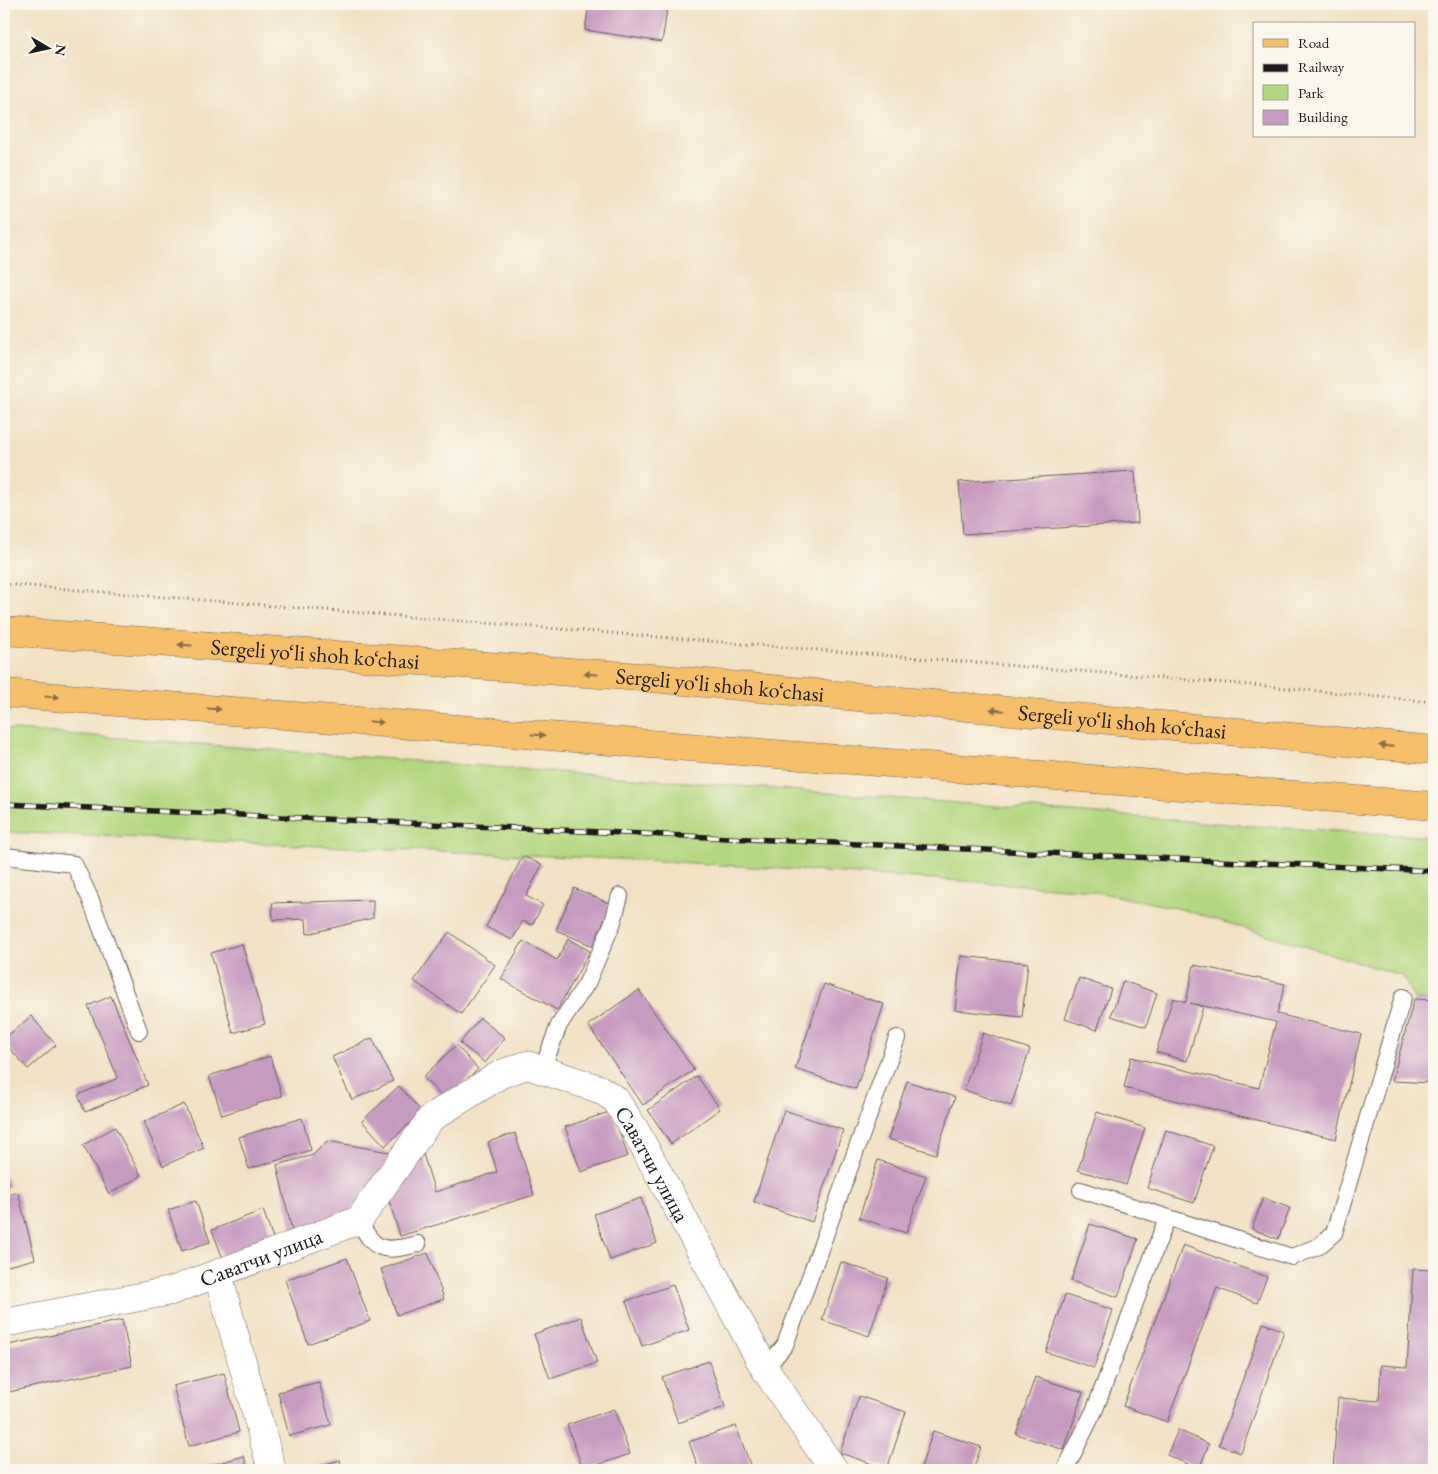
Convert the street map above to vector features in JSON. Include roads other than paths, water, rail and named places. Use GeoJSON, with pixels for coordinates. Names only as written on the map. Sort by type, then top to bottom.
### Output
{"type":"FeatureCollection","features":[{"type":"Feature","properties":{"kind":"main road","name":"Sergeli yo‘li shoh ko‘chasi"},"geometry":{"type":"LineString","coordinates":[[4,632],[641,677],[1434,750]]}},
{"type":"Feature","properties":{"kind":"main road"},"geometry":{"type":"LineString","coordinates":[[4,693],[1434,806]]}},
{"type":"Feature","properties":{"kind":"street","name":"Саватчи улица"},"geometry":{"type":"LineString","coordinates":[[4,1323],[171,1291],[218,1275],[359,1220],[432,1118],[501,1074],[527,1065],[580,1081],[615,1099],[636,1130],[765,1369],[834,1470]]}},
{"type":"Feature","properties":{"kind":"street"},"geometry":{"type":"LineString","coordinates":[[218,1275],[272,1470]]}},
{"type":"Feature","properties":{"kind":"lane"},"geometry":{"type":"LineString","coordinates":[[4,856],[74,864],[90,898],[139,1031]]}},
{"type":"Feature","properties":{"kind":"lane"},"geometry":{"type":"LineString","coordinates":[[542,1070],[558,1025],[590,974],[613,922],[620,896]]}},
{"type":"Feature","properties":{"kind":"lane"},"geometry":{"type":"LineString","coordinates":[[1081,1190],[1292,1257],[1319,1246],[1334,1233],[1403,997]]}},
{"type":"Feature","properties":{"kind":"lane"},"geometry":{"type":"LineString","coordinates":[[765,1369],[785,1345],[897,1038]]}},
{"type":"Feature","properties":{"kind":"lane"},"geometry":{"type":"LineString","coordinates":[[1065,1470],[1095,1409],[1167,1218]]}},
{"type":"Feature","properties":{"kind":"lane"},"geometry":{"type":"LineString","coordinates":[[359,1220],[366,1234],[374,1244],[381,1248],[395,1250],[418,1244]]}},
{"type":"Feature","properties":{"kind":"railway"},"geometry":{"type":"LineString","coordinates":[[4,804],[1434,871]]}}]}
